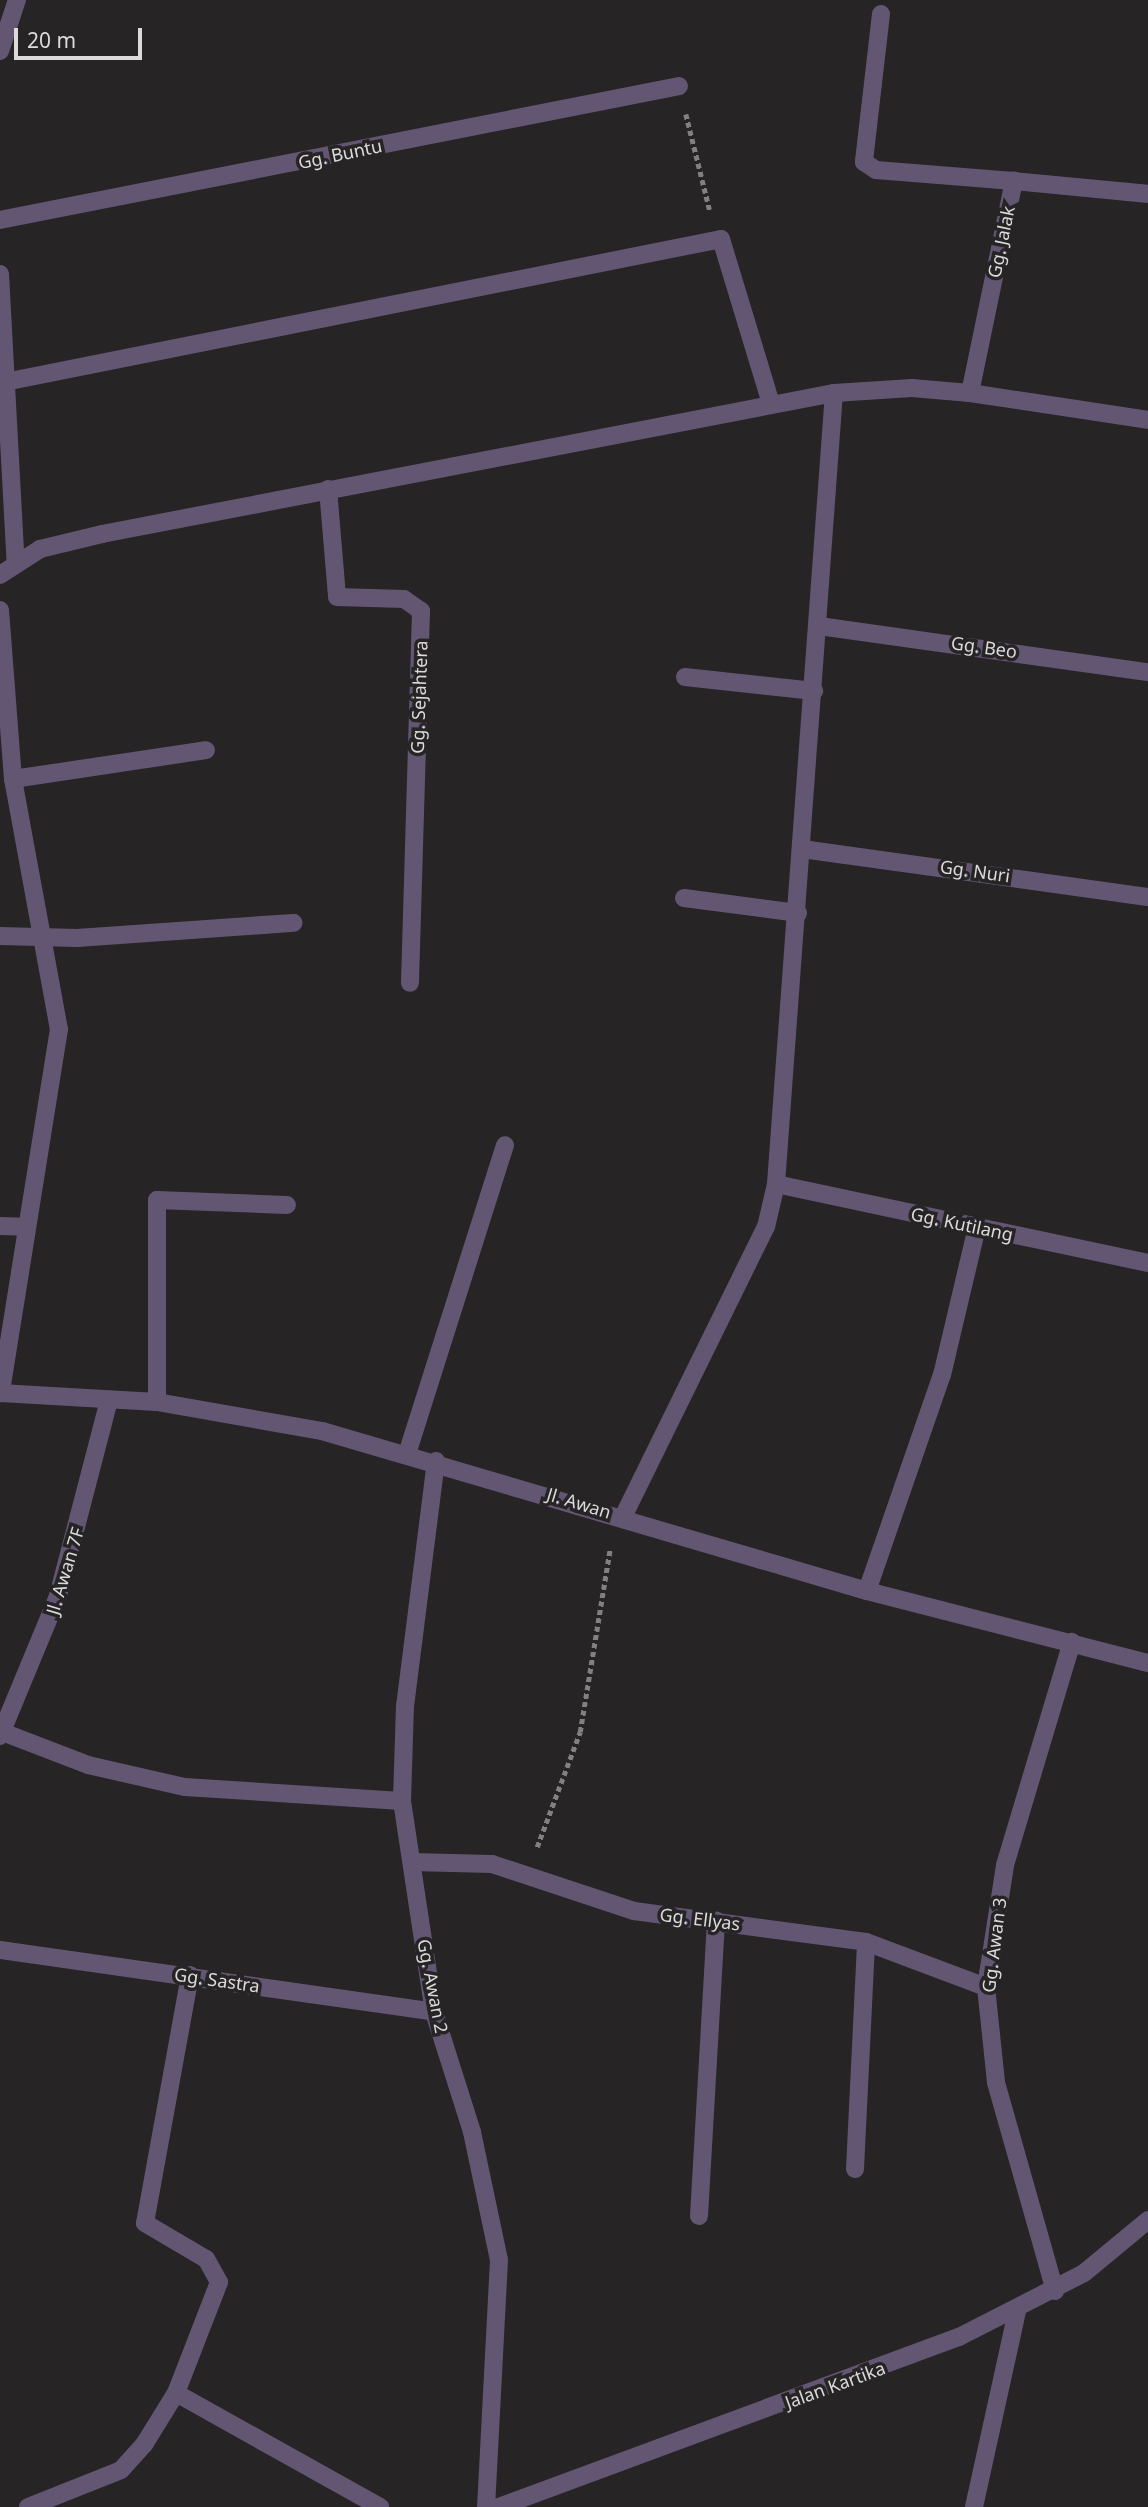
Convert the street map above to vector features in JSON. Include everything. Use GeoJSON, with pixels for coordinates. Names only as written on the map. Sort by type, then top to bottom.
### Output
{"type":"FeatureCollection","features":[{"type":"Feature","properties":{"kind":"street"},"geometry":{"type":"LineString","coordinates":[[0,51],[17,0]]}},
{"type":"Feature","properties":{"kind":"street"},"geometry":{"type":"LineString","coordinates":[[881,15],[864,162],[876,170],[1014,181]]}},
{"type":"Feature","properties":{"kind":"street","name":"Gg. Buntu"},"geometry":{"type":"LineString","coordinates":[[0,220],[679,86]]}},
{"type":"Feature","properties":{"kind":"street","name":"Gg. Jalak"},"geometry":{"type":"LineString","coordinates":[[970,393],[1014,181],[1148,194]]}},
{"type":"Feature","properties":{"kind":"street"},"geometry":{"type":"LineString","coordinates":[[7,394],[717,240],[771,404]]}},
{"type":"Feature","properties":{"kind":"street"},"geometry":{"type":"LineString","coordinates":[[0,274],[16,565]]}},
{"type":"Feature","properties":{"kind":"street"},"geometry":{"type":"LineString","coordinates":[[624,1517],[766,1227],[776,1184],[798,913],[834,393]]}},
{"type":"Feature","properties":{"kind":"street"},"geometry":{"type":"LineString","coordinates":[[0,575],[54,544],[834,393],[970,393],[1148,420]]}},
{"type":"Feature","properties":{"kind":"street","name":"Gg. Sejahtera"},"geometry":{"type":"LineString","coordinates":[[328,489],[337,597],[404,599],[421,611],[410,983]]}},
{"type":"Feature","properties":{"kind":"street"},"geometry":{"type":"LineString","coordinates":[[0,610],[13,779],[57,1001],[57,1054],[24,1227],[1,1393]]}},
{"type":"Feature","properties":{"kind":"street","name":"Gg. Beo"},"geometry":{"type":"LineString","coordinates":[[819,625],[1148,672]]}},
{"type":"Feature","properties":{"kind":"street"},"geometry":{"type":"LineString","coordinates":[[685,677],[814,691]]}},
{"type":"Feature","properties":{"kind":"street"},"geometry":{"type":"LineString","coordinates":[[13,779],[206,750]]}},
{"type":"Feature","properties":{"kind":"street"},"geometry":{"type":"LineString","coordinates":[[0,812],[19,815]]}},
{"type":"Feature","properties":{"kind":"street","name":"Gg. Nuri"},"geometry":{"type":"LineString","coordinates":[[802,849],[1148,897]]}},
{"type":"Feature","properties":{"kind":"street"},"geometry":{"type":"LineString","coordinates":[[684,898],[798,913]]}},
{"type":"Feature","properties":{"kind":"street"},"geometry":{"type":"LineString","coordinates":[[0,936],[44,938],[293,923]]}},
{"type":"Feature","properties":{"kind":"street"},"geometry":{"type":"LineString","coordinates":[[407,1454],[505,1145]]}},
{"type":"Feature","properties":{"kind":"street","name":"Gg. Kutilang"},"geometry":{"type":"LineString","coordinates":[[776,1184],[1148,1263]]}},
{"type":"Feature","properties":{"kind":"street"},"geometry":{"type":"LineString","coordinates":[[157,1402],[157,1200],[287,1205]]}},
{"type":"Feature","properties":{"kind":"street"},"geometry":{"type":"LineString","coordinates":[[0,1226],[24,1227]]}},
{"type":"Feature","properties":{"kind":"street"},"geometry":{"type":"LineString","coordinates":[[867,1591],[942,1375],[977,1227]]}},
{"type":"Feature","properties":{"kind":"street","name":"Jl. Awan"},"geometry":{"type":"LineString","coordinates":[[1,1393],[157,1402],[279,1421],[436,1461],[867,1591],[1148,1663]]}},
{"type":"Feature","properties":{"kind":"street","name":"Jl. Awan 7F"},"geometry":{"type":"LineString","coordinates":[[1,1734],[58,1596],[109,1399]]}},
{"type":"Feature","properties":{"kind":"street","name":"Gg. Awan 2"},"geometry":{"type":"LineString","coordinates":[[436,1461],[405,1705],[402,1801],[433,2012],[475,2145],[499,2260],[486,2507]]}},
{"type":"Feature","properties":{"kind":"street","name":"Gg. Awan 3"},"geometry":{"type":"LineString","coordinates":[[1055,2291],[996,2082],[986,1987],[1005,1865],[1072,1642]]}},
{"type":"Feature","properties":{"kind":"street"},"geometry":{"type":"LineString","coordinates":[[1,1734],[88,1765],[185,1787],[402,1801]]}},
{"type":"Feature","properties":{"kind":"street","name":"Gg. Ellyas"},"geometry":{"type":"LineString","coordinates":[[412,1862],[492,1864],[634,1911],[866,1942],[986,1987]]}},
{"type":"Feature","properties":{"kind":"street"},"geometry":{"type":"LineString","coordinates":[[699,2216],[716,1920]]}},
{"type":"Feature","properties":{"kind":"street"},"geometry":{"type":"LineString","coordinates":[[855,2169],[866,1942]]}},
{"type":"Feature","properties":{"kind":"street","name":"Gg. Sastra"},"geometry":{"type":"LineString","coordinates":[[0,1950],[190,1975],[433,2012]]}},
{"type":"Feature","properties":{"kind":"street"},"geometry":{"type":"LineString","coordinates":[[28,2507],[121,2470],[176,2393],[219,2282],[206,2259],[145,2223],[190,1975]]}},
{"type":"Feature","properties":{"kind":"street","name":"Jalan Kartika"},"geometry":{"type":"LineString","coordinates":[[499,2507],[689,2441],[1017,2311],[1055,2291],[1148,2220]]}},
{"type":"Feature","properties":{"kind":"street"},"geometry":{"type":"LineString","coordinates":[[974,2507],[1017,2311]]}},
{"type":"Feature","properties":{"kind":"street"},"geometry":{"type":"LineString","coordinates":[[176,2393],[380,2507]]}},
{"type":"Feature","properties":{"kind":"path"},"geometry":{"type":"LineString","coordinates":[[679,86],[717,240]]}},
{"type":"Feature","properties":{"kind":"path"},"geometry":{"type":"LineString","coordinates":[[526,1874],[580,1732],[605,1558],[624,1517]]}}]}
